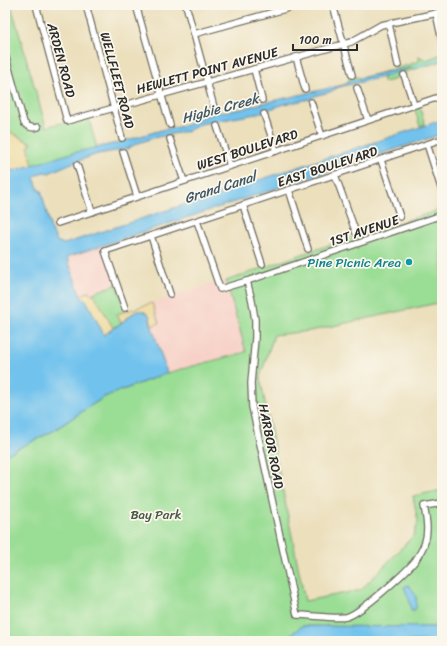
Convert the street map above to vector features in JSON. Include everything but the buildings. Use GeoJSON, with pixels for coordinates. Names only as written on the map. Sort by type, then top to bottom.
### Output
{"type":"FeatureCollection","features":[{"type":"Feature","properties":{"kind":"street","name":"ARDEN ROAD"},"geometry":{"type":"LineString","coordinates":[[36,5],[67,121]]}},
{"type":"Feature","properties":{"kind":"street","name":"WELLFLEET ROAD"},"geometry":{"type":"LineString","coordinates":[[86,5],[122,138]]}},
{"type":"Feature","properties":{"kind":"street"},"geometry":{"type":"LineString","coordinates":[[136,5],[170,126]]}},
{"type":"Feature","properties":{"kind":"street"},"geometry":{"type":"LineString","coordinates":[[186,5],[215,111]]}},
{"type":"Feature","properties":{"kind":"street"},"geometry":{"type":"LineString","coordinates":[[194,34],[300,5]]}},
{"type":"Feature","properties":{"kind":"street"},"geometry":{"type":"LineString","coordinates":[[332,5],[352,75]]}},
{"type":"Feature","properties":{"kind":"street","name":"HEWLETT POINT AVENUE"},"geometry":{"type":"LineString","coordinates":[[67,121],[358,40],[377,26],[439,13]]}},
{"type":"Feature","properties":{"kind":"street"},"geometry":{"type":"LineString","coordinates":[[439,13],[442,41]]}},
{"type":"Feature","properties":{"kind":"street"},"geometry":{"type":"LineString","coordinates":[[389,24],[398,65]]}},
{"type":"Feature","properties":{"kind":"street"},"geometry":{"type":"LineString","coordinates":[[5,54],[24,123],[28,127],[38,127]]}},
{"type":"Feature","properties":{"kind":"street"},"geometry":{"type":"LineString","coordinates":[[296,58],[305,89]]}},
{"type":"Feature","properties":{"kind":"street"},"geometry":{"type":"LineString","coordinates":[[254,69],[262,100]]}},
{"type":"Feature","properties":{"kind":"street"},"geometry":{"type":"LineString","coordinates":[[404,75],[414,105]]}},
{"type":"Feature","properties":{"kind":"street"},"geometry":{"type":"LineString","coordinates":[[357,88],[368,120]]}},
{"type":"Feature","properties":{"kind":"street","name":"WEST BOULEVARD"},"geometry":{"type":"LineString","coordinates":[[58,223],[442,96]]}},
{"type":"Feature","properties":{"kind":"street"},"geometry":{"type":"LineString","coordinates":[[311,102],[322,136]]}},
{"type":"Feature","properties":{"kind":"street"},"geometry":{"type":"LineString","coordinates":[[264,114],[276,151]]}},
{"type":"Feature","properties":{"kind":"street"},"geometry":{"type":"LineString","coordinates":[[217,126],[230,166]]}},
{"type":"Feature","properties":{"kind":"street"},"geometry":{"type":"LineString","coordinates":[[170,139],[184,181]]}},
{"type":"Feature","properties":{"kind":"street","name":"EAST BOULEVARD"},"geometry":{"type":"LineString","coordinates":[[125,308],[105,251],[442,139]]}},
{"type":"Feature","properties":{"kind":"street"},"geometry":{"type":"LineString","coordinates":[[427,144],[442,191]]}},
{"type":"Feature","properties":{"kind":"street"},"geometry":{"type":"LineString","coordinates":[[123,152],[138,196]]}},
{"type":"Feature","properties":{"kind":"street"},"geometry":{"type":"LineString","coordinates":[[381,160],[400,217]]}},
{"type":"Feature","properties":{"kind":"street"},"geometry":{"type":"LineString","coordinates":[[77,165],[92,212]]}},
{"type":"Feature","properties":{"kind":"street"},"geometry":{"type":"LineString","coordinates":[[335,175],[356,233]]}},
{"type":"Feature","properties":{"kind":"street"},"geometry":{"type":"LineString","coordinates":[[289,190],[308,248]]}},
{"type":"Feature","properties":{"kind":"street"},"geometry":{"type":"LineString","coordinates":[[243,205],[262,264]]}},
{"type":"Feature","properties":{"kind":"street","name":"1ST AVENUE"},"geometry":{"type":"LineString","coordinates":[[197,221],[220,289],[442,215]]}},
{"type":"Feature","properties":{"kind":"street"},"geometry":{"type":"LineString","coordinates":[[151,236],[170,294]]}},
{"type":"Feature","properties":{"kind":"street","name":"HARBOR ROAD"},"geometry":{"type":"LineString","coordinates":[[246,281],[252,300],[255,320],[255,338],[250,383],[252,407],[297,615],[346,617],[362,608],[415,560],[425,542],[427,524],[424,506],[442,503]]}},
{"type":"Feature","properties":{"kind":"shaded area"},"geometry":{"type":"Polygon","coordinates":[[[104,245],[117,284],[90,294],[89,292],[80,295],[67,257],[104,245]]]}},
{"type":"Feature","properties":{"kind":"shaded area"},"geometry":{"type":"Polygon","coordinates":[[[226,281],[246,351],[167,373],[152,326],[159,323],[152,303],[215,282],[226,281]]]}},
{"type":"Feature","properties":{"kind":"green space"},"geometry":{"type":"Polygon","coordinates":[[[5,5],[11,5],[46,127],[88,116],[97,148],[72,153],[33,165],[28,146],[32,143],[8,131],[5,120],[5,5]]]}},
{"type":"Feature","properties":{"kind":"green space"},"geometry":{"type":"Polygon","coordinates":[[[442,54],[442,61],[406,72],[393,80],[384,82],[382,79],[386,76],[411,68],[382,73],[345,84],[353,75],[359,78],[419,61],[419,56],[426,60],[442,54]]]}},
{"type":"Feature","properties":{"kind":"green space"},"geometry":{"type":"Polygon","coordinates":[[[419,105],[425,124],[420,126],[414,107],[419,105]]]}},
{"type":"Feature","properties":{"kind":"green space","name":"Bay Park"},"geometry":{"type":"Polygon","coordinates":[[[442,209],[442,302],[310,331],[274,335],[260,377],[305,601],[361,590],[414,535],[418,522],[413,496],[442,490],[442,627],[302,626],[282,641],[5,641],[5,455],[53,431],[104,397],[167,373],[246,352],[226,281],[305,253],[442,209]]]}},
{"type":"Feature","properties":{"kind":"green space"},"geometry":{"type":"Polygon","coordinates":[[[117,284],[126,311],[117,314],[121,323],[113,328],[93,293],[117,284]]]}},
{"type":"Feature","properties":{"kind":"sand"},"geometry":{"type":"Polygon","coordinates":[[[5,120],[8,131],[32,144],[28,146],[33,165],[5,173],[5,120]]]}},
{"type":"Feature","properties":{"kind":"sand"},"geometry":{"type":"Polygon","coordinates":[[[89,292],[90,294],[94,294],[113,328],[104,335],[86,300],[80,295],[89,292]]]}},
{"type":"Feature","properties":{"kind":"sand"},"geometry":{"type":"Polygon","coordinates":[[[152,303],[159,323],[152,326],[150,316],[133,313],[121,323],[117,314],[152,303]]]}},
{"type":"Feature","properties":{"kind":"water"},"geometry":{"type":"Polygon","coordinates":[[[414,67],[383,77],[339,87],[310,99],[285,104],[267,110],[267,112],[200,124],[188,131],[153,138],[127,149],[98,154],[49,173],[43,172],[34,177],[39,191],[41,190],[51,229],[57,241],[64,244],[442,120],[442,134],[67,257],[81,297],[86,300],[104,335],[137,311],[143,311],[150,316],[150,321],[167,373],[104,397],[53,431],[5,455],[5,173],[72,153],[117,143],[165,129],[175,128],[219,112],[242,109],[343,85],[351,81],[382,73],[414,67]]]}},
{"type":"Feature","properties":{"kind":"water"},"geometry":{"type":"Polygon","coordinates":[[[408,585],[416,596],[417,603],[415,610],[411,610],[409,599],[404,587],[408,585]]]}},
{"type":"Feature","properties":{"kind":"water"},"geometry":{"type":"Polygon","coordinates":[[[302,626],[442,627],[442,641],[282,641],[302,626]]]}},
{"type":"Feature","properties":{"kind":"waterway","name":"Higbie Creek"},"geometry":{"type":"LineString","coordinates":[[413,67],[442,59]]}},
{"type":"Feature","properties":{"kind":"place","name":"Pine Picnic Area"},"geometry":{"type":"Point","coordinates":[409,262]}},
{"type":"Feature","properties":{"kind":"water label","name":"Grand Canal"},"geometry":{"type":"Point","coordinates":[220,187]}}]}
